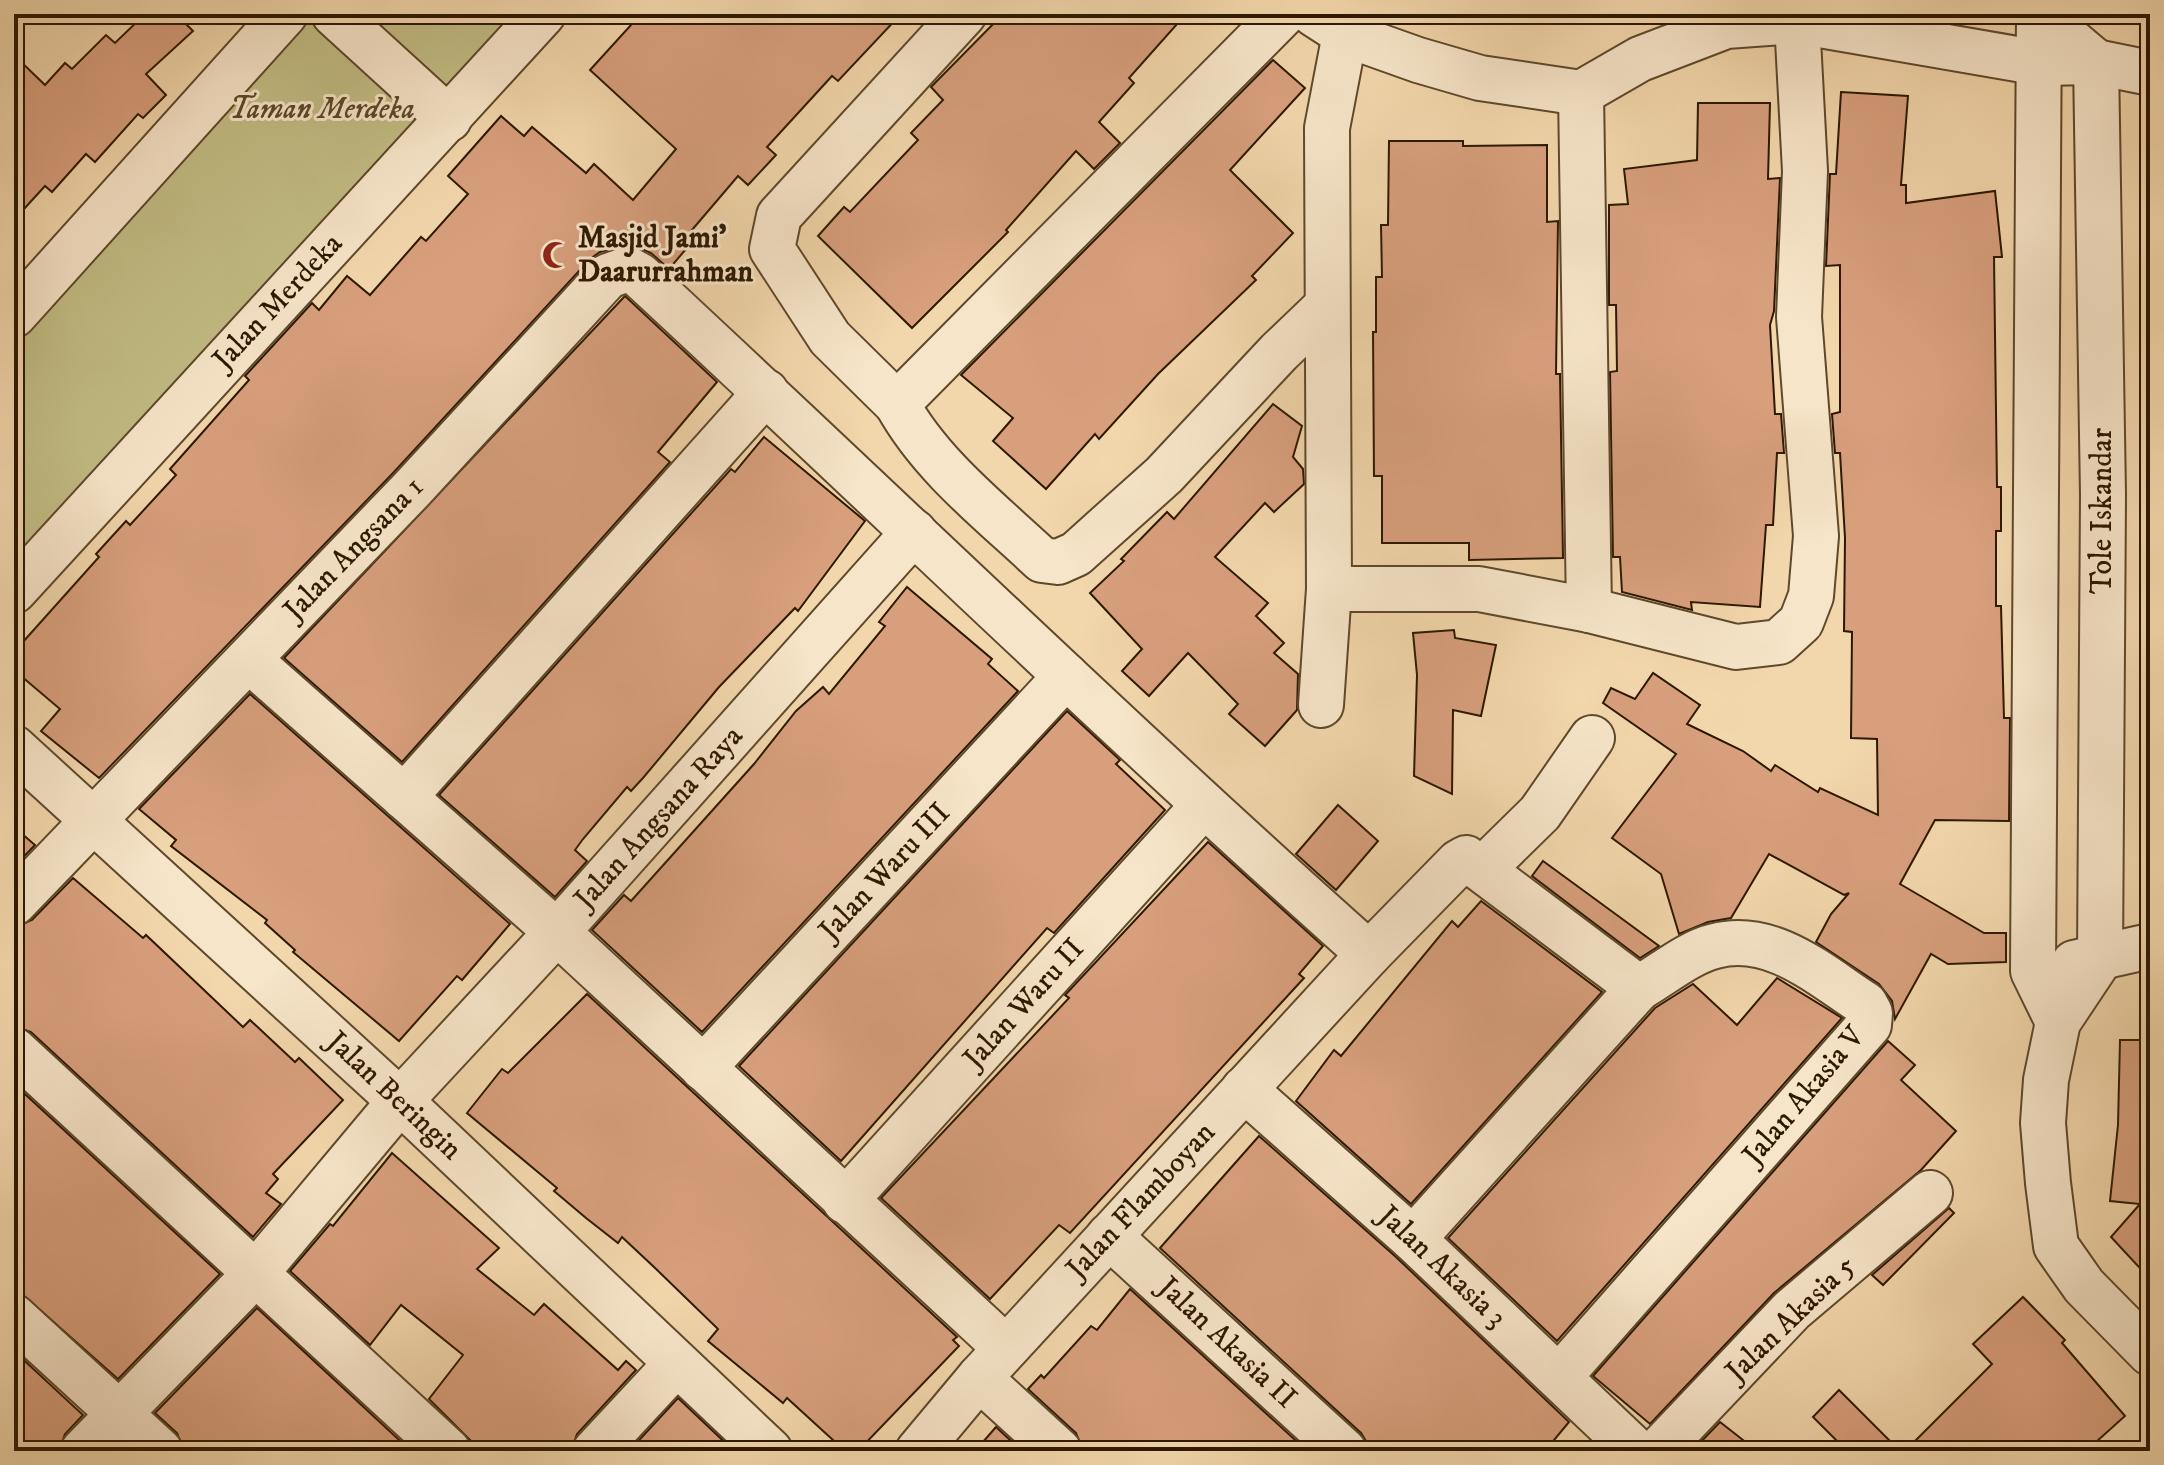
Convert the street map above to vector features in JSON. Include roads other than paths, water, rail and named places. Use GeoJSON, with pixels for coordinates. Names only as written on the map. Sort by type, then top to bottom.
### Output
{"type":"FeatureCollection","features":[{"type":"Feature","properties":{"kind":"street"},"geometry":{"type":"LineString","coordinates":[[14,315],[285,14]]}},
{"type":"Feature","properties":{"kind":"street"},"geometry":{"type":"LineString","coordinates":[[334,14],[449,119]]}},
{"type":"Feature","properties":{"kind":"street","name":"Jalan Merdeka"},"geometry":{"type":"LineString","coordinates":[[14,591],[543,14]]}},
{"type":"Feature","properties":{"kind":"street"},"geometry":{"type":"LineString","coordinates":[[964,14],[779,216],[772,249],[830,338],[897,404],[906,420],[962,485],[1042,560],[1058,562],[1076,554],[1164,475],[1279,352],[1325,308]]}},
{"type":"Feature","properties":{"kind":"street"},"geometry":{"type":"LineString","coordinates":[[897,404],[1283,14]]}},
{"type":"Feature","properties":{"kind":"street"},"geometry":{"type":"LineString","coordinates":[[2039,14],[2096,62]]}},
{"type":"Feature","properties":{"kind":"street"},"geometry":{"type":"LineString","coordinates":[[2039,14],[2033,971],[2058,1022]]}},
{"type":"Feature","properties":{"kind":"street"},"geometry":{"type":"LineString","coordinates":[[1321,705],[1329,589],[1325,308],[1329,24],[1480,78],[1581,93],[1640,59],[1726,26],[1797,21],[2040,63],[2096,62],[2150,73]]}},
{"type":"Feature","properties":{"kind":"street"},"geometry":{"type":"LineString","coordinates":[[1329,589],[1479,589],[1589,610],[1736,647],[1779,642],[1801,622],[1811,596],[1816,536],[1799,317],[1805,171],[1797,21]]}},
{"type":"Feature","properties":{"kind":"street","name":"Tole Iskandar"},"geometry":{"type":"LineString","coordinates":[[2096,62],[2103,495],[2100,959]]}},
{"type":"Feature","properties":{"kind":"street"},"geometry":{"type":"LineString","coordinates":[[1581,93],[1589,610]]}},
{"type":"Feature","properties":{"kind":"street","name":"Jalan Angsana 1"},"geometry":{"type":"LineString","coordinates":[[14,903],[249,660],[608,276],[628,269],[639,275],[766,392]]}},
{"type":"Feature","properties":{"kind":"street"},"geometry":{"type":"LineString","coordinates":[[404,797],[766,392],[1203,806],[1369,954]]}},
{"type":"Feature","properties":{"kind":"street"},"geometry":{"type":"LineString","coordinates":[[2035,501],[2103,495]]}},
{"type":"Feature","properties":{"kind":"street","name":"Jalan Angsana Raya"},"geometry":{"type":"LineString","coordinates":[[83,1451],[256,1273],[400,1101],[557,932],[914,532]]}},
{"type":"Feature","properties":{"kind":"street"},"geometry":{"type":"LineString","coordinates":[[249,660],[557,932],[845,1201],[993,1363],[1059,1451]]}},
{"type":"Feature","properties":{"kind":"street","name":"Jalan Waru III"},"geometry":{"type":"LineString","coordinates":[[703,1068],[1066,676]]}},
{"type":"Feature","properties":{"kind":"street"},"geometry":{"type":"LineString","coordinates":[[1413,1239],[1639,988],[1483,869],[1540,813],[1592,738]]}},
{"type":"Feature","properties":{"kind":"street","name":"Jalan Beringin"},"geometry":{"type":"LineString","coordinates":[[14,748],[400,1101],[770,1451]]}},
{"type":"Feature","properties":{"kind":"street","name":"Jalan Waru II"},"geometry":{"type":"LineString","coordinates":[[845,1201],[1203,806]]}},
{"type":"Feature","properties":{"kind":"street","name":"Jalan Flamboyan"},"geometry":{"type":"LineString","coordinates":[[918,1451],[993,1363],[1369,954],[1459,862],[1466,858],[1483,869]]}},
{"type":"Feature","properties":{"kind":"street","name":"Jalan Akasia V"},"geometry":{"type":"LineString","coordinates":[[1560,1376],[1869,1025],[1870,1013],[1865,1004],[1781,950],[1745,943],[1713,946],[1639,988]]}},
{"type":"Feature","properties":{"kind":"street"},"geometry":{"type":"LineString","coordinates":[[2033,971],[2150,946]]}},
{"type":"Feature","properties":{"kind":"street"},"geometry":{"type":"LineString","coordinates":[[2100,959],[2058,1022],[2046,1080],[2043,1123],[2056,1246],[2084,1286],[2150,1353]]}},
{"type":"Feature","properties":{"kind":"street"},"geometry":{"type":"LineString","coordinates":[[14,1050],[448,1451]]}},
{"type":"Feature","properties":{"kind":"street","name":"Jalan Akasia 3"},"geometry":{"type":"LineString","coordinates":[[1244,1089],[1413,1239],[1636,1451]]}},
{"type":"Feature","properties":{"kind":"street","name":"Jalan Akasia 5"},"geometry":{"type":"LineString","coordinates":[[1658,1451],[1792,1310],[1930,1193]]}},
{"type":"Feature","properties":{"kind":"street","name":"Jalan Akasia II"},"geometry":{"type":"LineString","coordinates":[[1109,1236],[1344,1451]]}},
{"type":"Feature","properties":{"kind":"street"},"geometry":{"type":"LineString","coordinates":[[14,1317],[160,1451]]}},
{"type":"Feature","properties":{"kind":"street"},"geometry":{"type":"LineString","coordinates":[[595,1451],[676,1364]]}},
{"type":"Feature","properties":{"kind":"waterway"},"geometry":{"type":"LineString","coordinates":[[1489,14],[1506,18],[1522,14]]}},
{"type":"Feature","properties":{"kind":"waterway"},"geometry":{"type":"LineString","coordinates":[[2130,14],[2150,24]]}},
{"type":"Feature","properties":{"kind":"place","name":"Masjid Jami' Daarurrahman"},"geometry":{"type":"Point","coordinates":[556,255]}},
{"type":"Feature","properties":{"kind":"park label","name":"Taman Merdeka"},"geometry":{"type":"Point","coordinates":[322,109]}}]}
